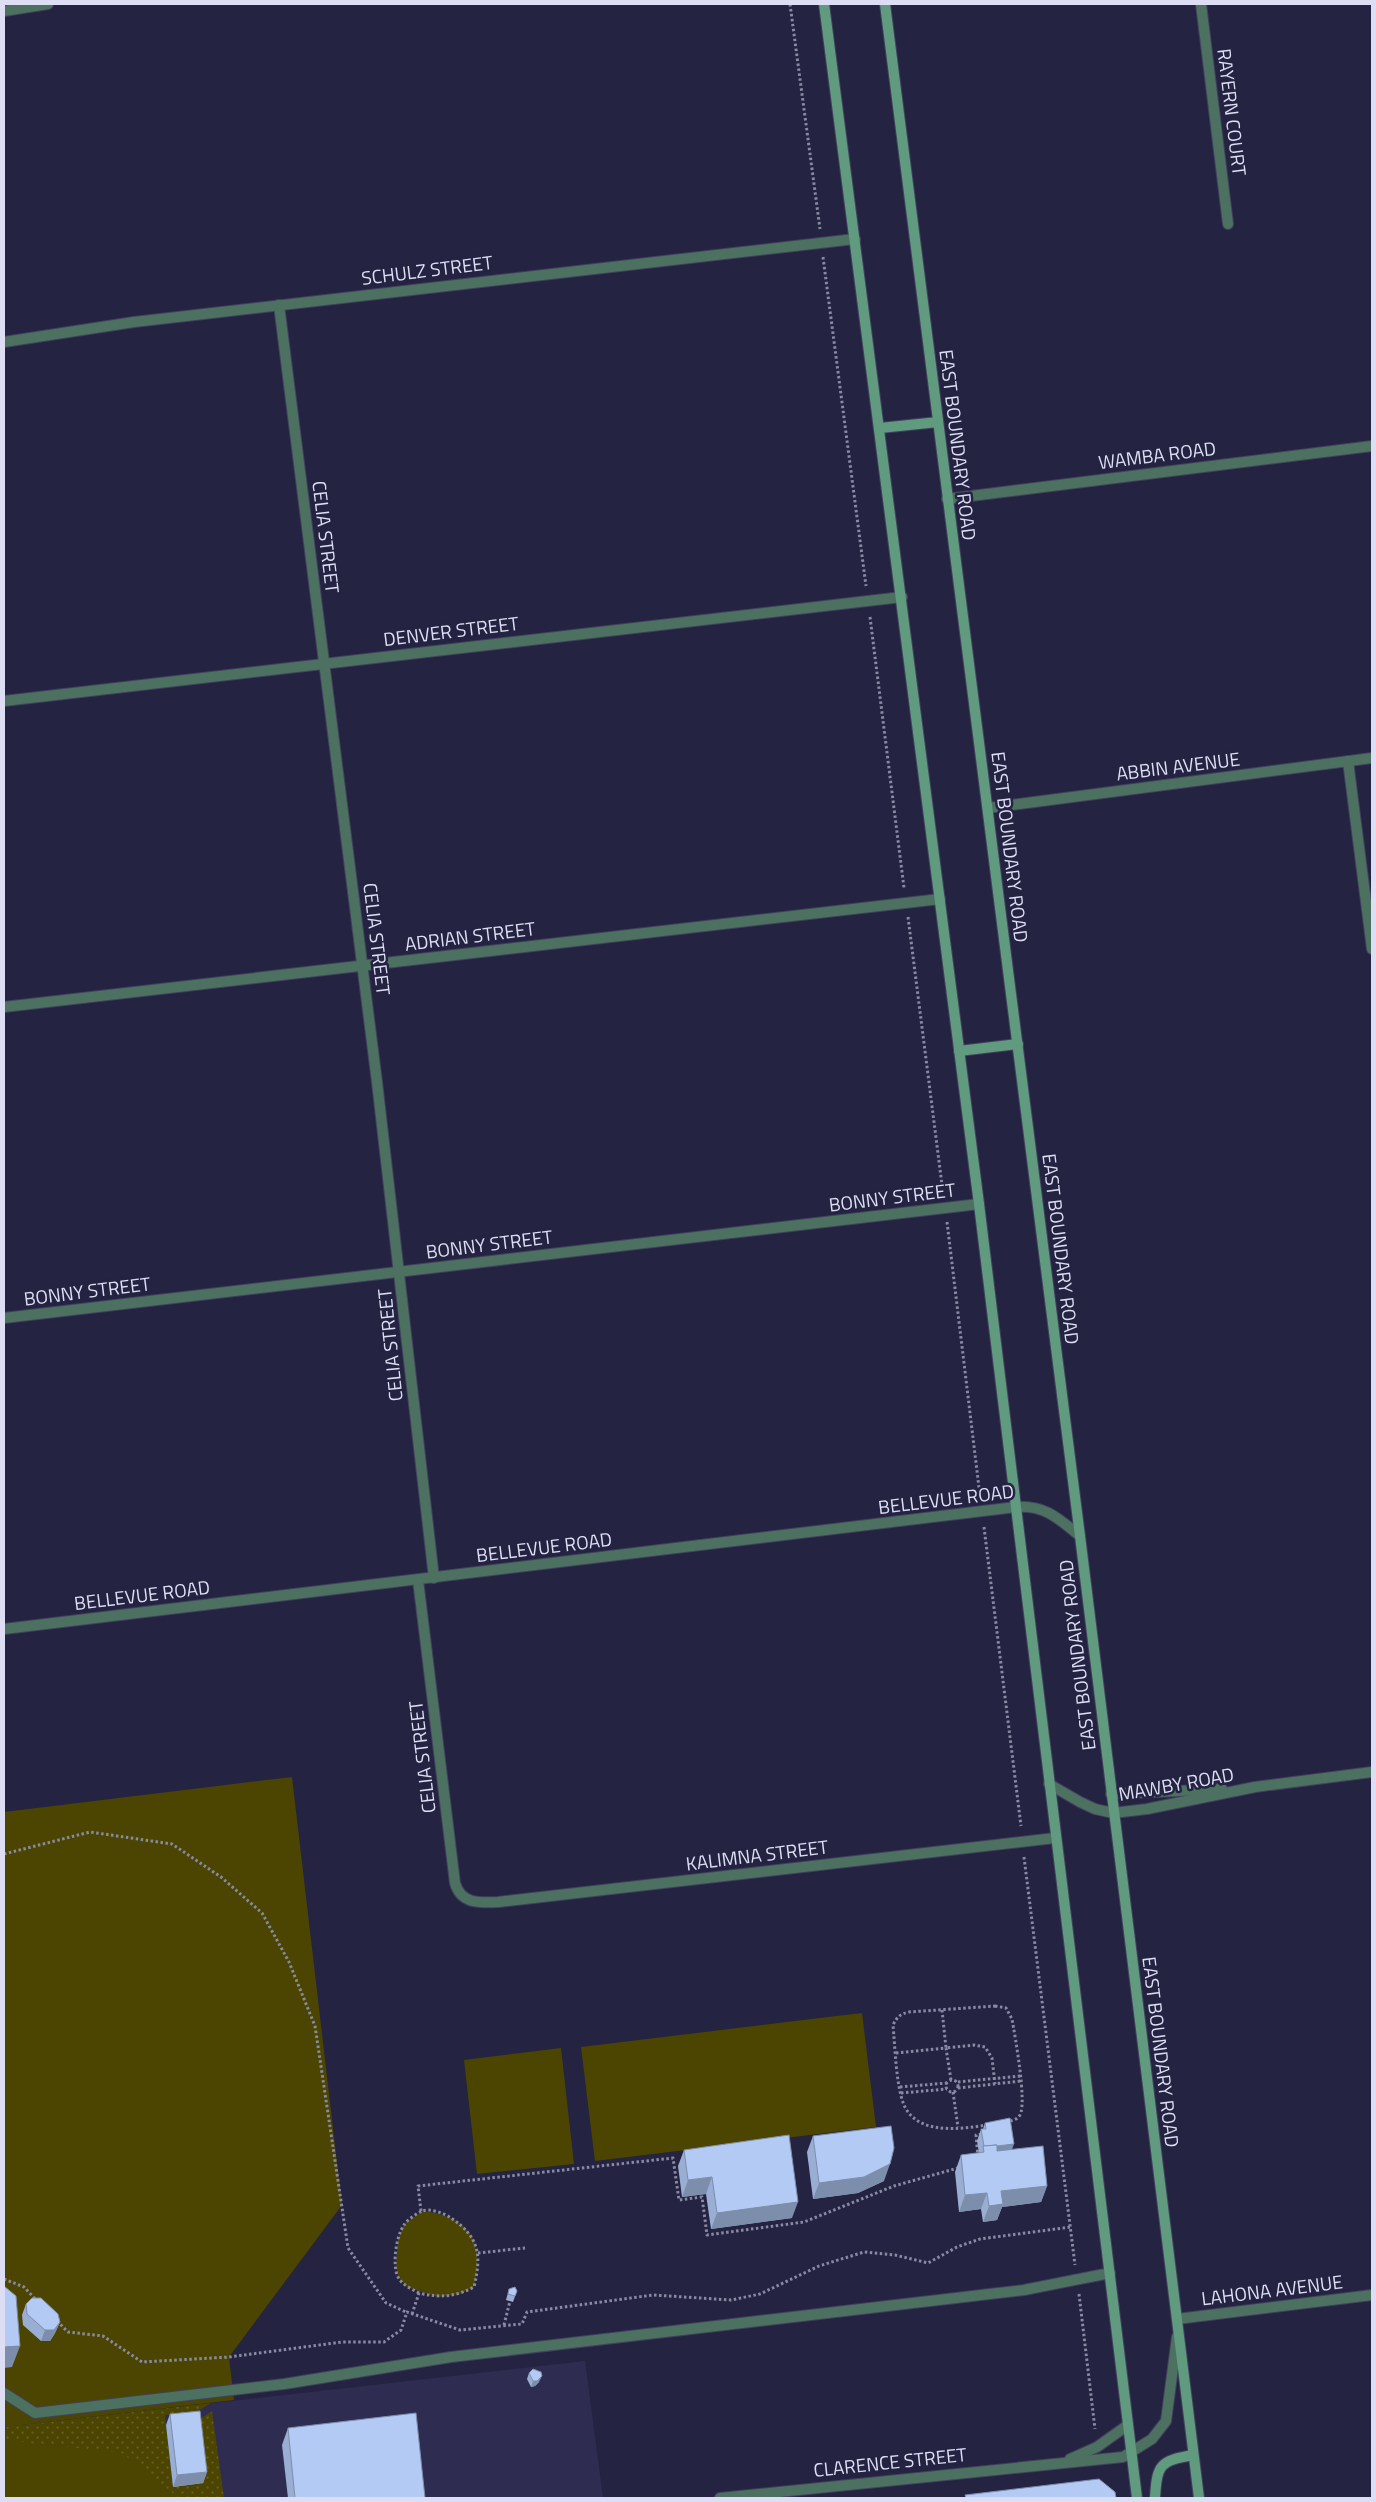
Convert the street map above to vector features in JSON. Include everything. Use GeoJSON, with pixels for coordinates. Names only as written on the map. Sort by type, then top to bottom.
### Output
{"type":"FeatureCollection","features":[{"type":"Feature","properties":{"kind":"main road"},"geometry":{"type":"LineString","coordinates":[[824,4],[979,1204],[1137,2498]]}},
{"type":"Feature","properties":{"kind":"main road","name":"EAST BOUNDARY ROAD"},"geometry":{"type":"LineString","coordinates":[[885,4],[1080,1536],[1199,2498]]}},
{"type":"Feature","properties":{"kind":"main road"},"geometry":{"type":"LineString","coordinates":[[880,428],[938,422]]}},
{"type":"Feature","properties":{"kind":"main road"},"geometry":{"type":"LineString","coordinates":[[959,1051],[1018,1044]]}},
{"type":"Feature","properties":{"kind":"main road"},"geometry":{"type":"LineString","coordinates":[[1155,2498],[1158,2470],[1164,2463],[1193,2455]]}},
{"type":"Feature","properties":{"kind":"street"},"geometry":{"type":"LineString","coordinates":[[4,11],[48,4]]}},
{"type":"Feature","properties":{"kind":"street","name":"RAYERN COURT"},"geometry":{"type":"LineString","coordinates":[[1201,4],[1228,224]]}},
{"type":"Feature","properties":{"kind":"street","name":"SCHULZ STREET"},"geometry":{"type":"LineString","coordinates":[[4,342],[134,322],[855,239]]}},
{"type":"Feature","properties":{"kind":"street","name":"CELIA STREET"},"geometry":{"type":"LineString","coordinates":[[279,305],[362,966],[434,1578]]}},
{"type":"Feature","properties":{"kind":"street","name":"WAMBA ROAD"},"geometry":{"type":"LineString","coordinates":[[947,499],[1372,446]]}},
{"type":"Feature","properties":{"kind":"street","name":"DENVER STREET"},"geometry":{"type":"LineString","coordinates":[[4,701],[902,597]]}},
{"type":"Feature","properties":{"kind":"street","name":"ABBIN AVENUE"},"geometry":{"type":"LineString","coordinates":[[988,808],[1372,758]]}},
{"type":"Feature","properties":{"kind":"street"},"geometry":{"type":"LineString","coordinates":[[1348,761],[1372,949]]}},
{"type":"Feature","properties":{"kind":"street","name":"ADRIAN STREET"},"geometry":{"type":"LineString","coordinates":[[4,1007],[940,899]]}},
{"type":"Feature","properties":{"kind":"street","name":"BONNY STREET"},"geometry":{"type":"LineString","coordinates":[[4,1318],[979,1204]]}},
{"type":"Feature","properties":{"kind":"street","name":"BELLEVUE ROAD"},"geometry":{"type":"LineString","coordinates":[[4,1629],[1016,1507],[1033,1506],[1058,1518],[1080,1536]]}},
{"type":"Feature","properties":{"kind":"street","name":"CELIA STREET"},"geometry":{"type":"LineString","coordinates":[[418,1580],[454,1876],[457,1888],[465,1898]]}},
{"type":"Feature","properties":{"kind":"street","name":"MAWBY ROAD"},"geometry":{"type":"LineString","coordinates":[[1049,1784],[1080,1802],[1113,1813],[1147,1809],[1255,1788],[1372,1772]]}},
{"type":"Feature","properties":{"kind":"street","name":"MAWBY ROAD"},"geometry":{"type":"LineString","coordinates":[[1111,1794],[1255,1788]]}},
{"type":"Feature","properties":{"kind":"street","name":"KALIMNA STREET"},"geometry":{"type":"LineString","coordinates":[[465,1898],[471,1902],[498,1902],[1055,1838]]}},
{"type":"Feature","properties":{"kind":"street"},"geometry":{"type":"LineString","coordinates":[[4,2393],[35,2413],[284,2384],[450,2357],[1024,2290],[1110,2273]]}},
{"type":"Feature","properties":{"kind":"street","name":"LAHONA AVENUE"},"geometry":{"type":"LineString","coordinates":[[1177,2323],[1372,2295]]}},
{"type":"Feature","properties":{"kind":"street","name":"CLARENCE STREET"},"geometry":{"type":"LineString","coordinates":[[720,2498],[1064,2461],[1111,2459],[1132,2452],[1152,2439],[1166,2421],[1177,2323]]}},
{"type":"Feature","properties":{"kind":"street","name":"CLARENCE STREET"},"geometry":{"type":"LineString","coordinates":[[1064,2461],[1097,2447],[1128,2425]]}},
{"type":"Feature","properties":{"kind":"path"},"geometry":{"type":"LineString","coordinates":[[790,4],[945,1208],[1097,2447]]}},
{"type":"Feature","properties":{"kind":"path"},"geometry":{"type":"LineString","coordinates":[[4,1854],[90,1832],[172,1844],[221,1877],[262,1913],[289,1962],[315,2026],[348,2248],[386,2303],[406,2312],[460,2330],[522,2324],[527,2312],[653,2296],[732,2300],[760,2294],[818,2266],[864,2252],[895,2254],[928,2263],[957,2247],[980,2239],[1071,2227]]}},
{"type":"Feature","properties":{"kind":"path"},"geometry":{"type":"LineString","coordinates":[[995,2006],[1006,2008],[1012,2019],[1021,2081],[1023,2108],[1016,2119],[991,2124],[935,2127],[918,2121],[908,2112],[900,2088],[893,2025],[900,2014],[942,2010],[995,2006]]}},
{"type":"Feature","properties":{"kind":"path"},"geometry":{"type":"LineString","coordinates":[[942,2010],[951,2080]]}},
{"type":"Feature","properties":{"kind":"path"},"geometry":{"type":"LineString","coordinates":[[896,2053],[974,2045],[985,2048],[992,2058],[995,2084]]}},
{"type":"Feature","properties":{"kind":"path"},"geometry":{"type":"LineString","coordinates":[[951,2080],[958,2082],[1020,2076]]}},
{"type":"Feature","properties":{"kind":"path"},"geometry":{"type":"LineString","coordinates":[[900,2088],[947,2083],[951,2080]]}},
{"type":"Feature","properties":{"kind":"path"},"geometry":{"type":"LineString","coordinates":[[953,2092],[958,2088],[1021,2081]]}},
{"type":"Feature","properties":{"kind":"path"},"geometry":{"type":"LineString","coordinates":[[958,2082],[958,2088]]}},
{"type":"Feature","properties":{"kind":"path"},"geometry":{"type":"LineString","coordinates":[[947,2083],[947,2089]]}},
{"type":"Feature","properties":{"kind":"path"},"geometry":{"type":"LineString","coordinates":[[901,2093],[947,2089],[953,2092]]}},
{"type":"Feature","properties":{"kind":"path"},"geometry":{"type":"LineString","coordinates":[[953,2092],[958,2127]]}},
{"type":"Feature","properties":{"kind":"path"},"geometry":{"type":"LineString","coordinates":[[991,2124],[992,2131]]}},
{"type":"Feature","properties":{"kind":"path"},"geometry":{"type":"LineString","coordinates":[[975,2165],[975,2157],[978,2157],[976,2135],[986,2134]]}},
{"type":"Feature","properties":{"kind":"path"},"geometry":{"type":"LineString","coordinates":[[421,2212],[418,2186],[673,2158],[679,2200],[702,2198],[707,2235],[804,2222],[894,2186],[942,2171],[967,2167]]}},
{"type":"Feature","properties":{"kind":"path"},"geometry":{"type":"LineString","coordinates":[[421,2212],[445,2214],[464,2227],[473,2237],[478,2254],[478,2268],[474,2287],[460,2294],[438,2297],[420,2293],[407,2287],[398,2277],[396,2265],[398,2239],[404,2224],[421,2212]]}},
{"type":"Feature","properties":{"kind":"path"},"geometry":{"type":"LineString","coordinates":[[478,2254],[525,2248]]}},
{"type":"Feature","properties":{"kind":"path"},"geometry":{"type":"LineString","coordinates":[[4,2279],[24,2287],[42,2306]]}},
{"type":"Feature","properties":{"kind":"path"},"geometry":{"type":"LineString","coordinates":[[412,2314],[420,2293]]}},
{"type":"Feature","properties":{"kind":"path"},"geometry":{"type":"LineString","coordinates":[[504,2325],[510,2301]]}},
{"type":"Feature","properties":{"kind":"path"},"geometry":{"type":"LineString","coordinates":[[55,2319],[68,2332],[103,2336],[142,2362],[229,2357],[342,2342],[384,2342],[401,2330],[406,2312]]}},
{"type":"Feature","properties":{"kind":"shaded area"},"geometry":{"type":"Polygon","coordinates":[[[292,1777],[342,2205],[229,2357],[234,2400],[4,2427],[4,1812],[292,1777]]]}},
{"type":"Feature","properties":{"kind":"shaded area"},"geometry":{"type":"Polygon","coordinates":[[[862,2013],[876,2127],[595,2161],[581,2047],[862,2013]]]}},
{"type":"Feature","properties":{"kind":"shaded area"},"geometry":{"type":"Polygon","coordinates":[[[561,2048],[574,2164],[477,2174],[464,2060],[561,2048]]]}},
{"type":"Feature","properties":{"kind":"shaded area"},"geometry":{"type":"Polygon","coordinates":[[[423,2211],[452,2219],[463,2226],[470,2234],[475,2244],[477,2257],[474,2287],[460,2294],[438,2297],[407,2287],[398,2277],[396,2265],[398,2239],[404,2224],[423,2211]]]}},
{"type":"Feature","properties":{"kind":"shaded area"},"geometry":{"type":"Polygon","coordinates":[[[585,2361],[603,2498],[4,2498],[4,2427],[585,2361]]]}},
{"type":"Feature","properties":{"kind":"shaded area"},"geometry":{"type":"Polygon","coordinates":[[[211,2403],[198,2411],[165,2415],[173,2486],[203,2483],[196,2422],[212,2411],[224,2498],[4,2498],[4,2427],[211,2403]]]}},
{"type":"Feature","properties":{"kind":"shaded area"},"geometry":{"type":"Polygon","coordinates":[[[4,2440],[122,2453],[179,2498],[4,2498],[4,2440]]]}},
{"type":"Feature","properties":{"kind":"building"},"geometry":{"type":"Polygon","coordinates":[[[1010,2118],[1014,2144],[984,2146],[981,2129],[986,2129],[985,2123],[1010,2118]]]}},
{"type":"Feature","properties":{"kind":"building"},"geometry":{"type":"Polygon","coordinates":[[[891,2126],[894,2148],[890,2164],[864,2177],[819,2183],[813,2136],[891,2126]]]}},
{"type":"Feature","properties":{"kind":"building"},"geometry":{"type":"Polygon","coordinates":[[[789,2135],[798,2202],[717,2213],[712,2177],[688,2180],[684,2150],[789,2135]]]}},
{"type":"Feature","properties":{"kind":"building"},"geometry":{"type":"Polygon","coordinates":[[[997,2145],[997,2151],[1043,2146],[1047,2186],[1001,2191],[1003,2204],[989,2206],[987,2193],[965,2195],[961,2155],[984,2152],[983,2146],[997,2145]]]}},
{"type":"Feature","properties":{"kind":"building"},"geometry":{"type":"Polygon","coordinates":[[[4,2286],[16,2296],[20,2346],[4,2347],[4,2286]]]}},
{"type":"Feature","properties":{"kind":"building"},"geometry":{"type":"Polygon","coordinates":[[[515,2287],[517,2291],[515,2296],[508,2294],[509,2289],[515,2287]]]}},
{"type":"Feature","properties":{"kind":"building"},"geometry":{"type":"Polygon","coordinates":[[[32,2298],[41,2298],[58,2314],[60,2322],[54,2330],[45,2330],[27,2314],[26,2304],[32,2298]]]}},
{"type":"Feature","properties":{"kind":"building"},"geometry":{"type":"Polygon","coordinates":[[[533,2369],[541,2372],[542,2376],[537,2381],[533,2381],[529,2373],[533,2369]]]}},
{"type":"Feature","properties":{"kind":"building"},"geometry":{"type":"Polygon","coordinates":[[[200,2411],[207,2472],[177,2475],[170,2414],[200,2411]]]}},
{"type":"Feature","properties":{"kind":"building"},"geometry":{"type":"Polygon","coordinates":[[[416,2413],[425,2498],[295,2498],[288,2428],[416,2413]]]}},
{"type":"Feature","properties":{"kind":"building"},"geometry":{"type":"Polygon","coordinates":[[[1099,2479],[1115,2492],[1116,2498],[966,2498],[965,2495],[1099,2479]]]}}]}
